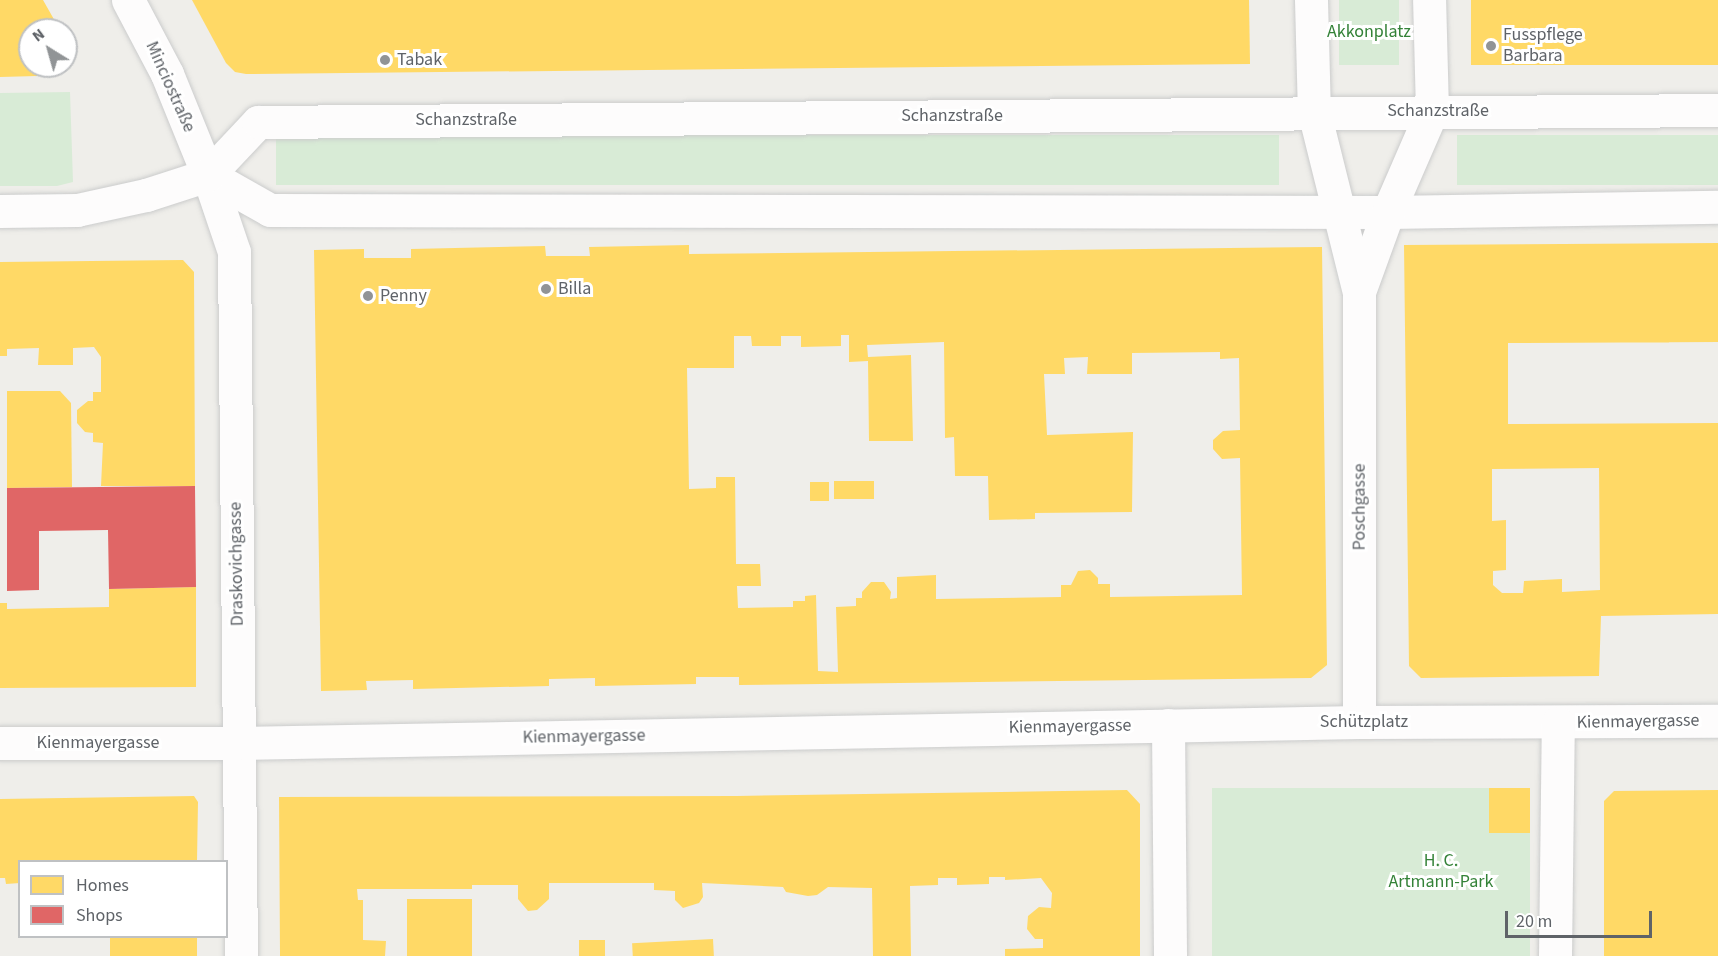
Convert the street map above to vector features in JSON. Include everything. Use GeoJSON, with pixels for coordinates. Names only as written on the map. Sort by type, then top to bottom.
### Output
{"type":"FeatureCollection","features":[{"type":"Feature","properties":{"kind":"street","name":"Minciostraße"},"geometry":{"type":"LineString","coordinates":[[128,0],[167,74],[208,175]]}},
{"type":"Feature","properties":{"kind":"street"},"geometry":{"type":"LineString","coordinates":[[1311,0],[1314,112],[1359,292]]}},
{"type":"Feature","properties":{"kind":"street"},"geometry":{"type":"LineString","coordinates":[[1359,292],[1388,212],[1432,111],[1429,0]]}},
{"type":"Feature","properties":{"kind":"street","name":"Schanzstraße"},"geometry":{"type":"LineString","coordinates":[[0,211],[77,210],[146,195],[208,175],[258,122],[1718,110]]}},
{"type":"Feature","properties":{"kind":"street"},"geometry":{"type":"LineString","coordinates":[[208,175],[270,210],[1388,212],[1718,207]]}},
{"type":"Feature","properties":{"kind":"street","name":"Draskovichgasse"},"geometry":{"type":"LineString","coordinates":[[208,175],[234,252],[241,956]]}},
{"type":"Feature","properties":{"kind":"street","name":"Poschgasse"},"geometry":{"type":"LineString","coordinates":[[1359,292],[1359,722]]}},
{"type":"Feature","properties":{"kind":"street","name":"Kienmayergasse"},"geometry":{"type":"LineString","coordinates":[[1558,723],[1718,721]]}},
{"type":"Feature","properties":{"kind":"street","name":"Schützplatz"},"geometry":{"type":"LineString","coordinates":[[1168,725],[1359,722],[1558,723]]}},
{"type":"Feature","properties":{"kind":"street"},"geometry":{"type":"LineString","coordinates":[[1556,956],[1558,723]]}},
{"type":"Feature","properties":{"kind":"street"},"geometry":{"type":"LineString","coordinates":[[1168,725],[1170,956]]}},
{"type":"Feature","properties":{"kind":"street","name":"Kienmayergasse"},"geometry":{"type":"LineString","coordinates":[[0,743],[238,743],[1168,725]]}},
{"type":"Feature","properties":{"kind":"green space","name":"Akkonplatz"},"geometry":{"type":"Polygon","coordinates":[[[1339,0],[1399,0],[1399,65],[1339,65],[1339,0]]]}},
{"type":"Feature","properties":{"kind":"green space"},"geometry":{"type":"Polygon","coordinates":[[[70,92],[73,182],[57,186],[0,186],[0,93],[70,92]]]}},
{"type":"Feature","properties":{"kind":"green space"},"geometry":{"type":"Polygon","coordinates":[[[276,135],[1279,135],[1279,185],[276,185],[276,135]]]}},
{"type":"Feature","properties":{"kind":"green space"},"geometry":{"type":"Polygon","coordinates":[[[1457,135],[1718,135],[1718,185],[1457,185],[1457,135]]]}},
{"type":"Feature","properties":{"kind":"green space","name":"H. C. Artmann-Park"},"geometry":{"type":"Polygon","coordinates":[[[1212,788],[1530,788],[1530,956],[1212,956],[1212,788]]]}},
{"type":"Feature","properties":{"kind":"building: Homes"},"geometry":{"type":"Polygon","coordinates":[[[0,0],[43,0],[53,18],[18,18],[18,77],[0,77],[0,0]]]}},
{"type":"Feature","properties":{"kind":"building: Homes"},"geometry":{"type":"Polygon","coordinates":[[[192,0],[1249,0],[1250,64],[246,74],[235,72],[226,63],[192,0]]]}},
{"type":"Feature","properties":{"kind":"building: Homes"},"geometry":{"type":"Polygon","coordinates":[[[1471,0],[1718,0],[1718,65],[1471,65],[1471,0]]]}},
{"type":"Feature","properties":{"kind":"building: Homes"},"geometry":{"type":"Polygon","coordinates":[[[1718,243],[1718,342],[1508,343],[1508,424],[1718,423],[1718,614],[1601,616],[1599,676],[1421,678],[1409,666],[1404,245],[1718,243]],[[1599,468],[1492,469],[1492,521],[1506,520],[1506,570],[1493,571],[1493,585],[1502,593],[1523,593],[1524,581],[1562,579],[1562,592],[1600,590],[1599,468]]]}},
{"type":"Feature","properties":{"kind":"building: Homes"},"geometry":{"type":"Polygon","coordinates":[[[689,245],[689,254],[1322,247],[1327,665],[1311,678],[739,685],[739,677],[696,677],[696,684],[595,686],[595,678],[549,679],[549,686],[413,689],[413,680],[366,681],[367,690],[321,691],[314,250],[364,249],[364,258],[411,258],[411,249],[545,246],[546,256],[590,256],[589,247],[689,245]],[[841,335],[841,346],[801,347],[801,336],[781,336],[781,346],[752,346],[751,336],[734,336],[734,368],[687,368],[689,489],[716,488],[716,477],[735,477],[736,564],[760,564],[761,586],[737,586],[738,608],[793,607],[793,601],[805,601],[805,596],[816,595],[818,671],[838,672],[836,607],[856,606],[856,598],[862,598],[862,592],[871,582],[884,582],[891,592],[890,599],[897,598],[897,577],[936,575],[936,599],[1061,597],[1061,585],[1071,585],[1078,571],[1090,570],[1098,578],[1098,584],[1110,584],[1110,597],[1242,595],[1240,458],[1222,459],[1213,449],[1213,440],[1223,431],[1240,430],[1239,358],[1220,359],[1220,352],[1132,353],[1132,374],[1087,374],[1088,357],[1064,358],[1065,374],[1044,374],[1047,435],[1133,432],[1132,512],[1035,513],[1035,519],[989,520],[988,476],[955,476],[954,437],[945,438],[944,342],[867,345],[868,357],[911,355],[913,441],[869,441],[868,361],[849,362],[849,335],[841,335]]]}},
{"type":"Feature","properties":{"kind":"building: Homes"},"geometry":{"type":"Polygon","coordinates":[[[183,260],[194,272],[195,486],[101,486],[103,443],[93,442],[93,433],[85,432],[77,423],[77,410],[88,401],[93,401],[93,392],[101,392],[101,357],[94,347],[73,348],[73,365],[38,365],[39,348],[7,349],[7,356],[0,356],[0,262],[183,260]]]}},
{"type":"Feature","properties":{"kind":"building: Homes"},"geometry":{"type":"Polygon","coordinates":[[[7,391],[60,391],[71,403],[72,487],[7,488],[7,391]]]}},
{"type":"Feature","properties":{"kind":"building: Homes"},"geometry":{"type":"Polygon","coordinates":[[[834,481],[874,481],[874,499],[834,499],[834,481]]]}},
{"type":"Feature","properties":{"kind":"building: Homes"},"geometry":{"type":"Polygon","coordinates":[[[810,482],[829,482],[829,501],[810,501],[810,482]]]}},
{"type":"Feature","properties":{"kind":"building: Homes"},"geometry":{"type":"Polygon","coordinates":[[[196,587],[196,687],[0,688],[0,603],[7,603],[7,609],[109,607],[109,589],[196,587]]]}},
{"type":"Feature","properties":{"kind":"building: Homes"},"geometry":{"type":"Polygon","coordinates":[[[1489,788],[1530,788],[1530,833],[1489,833],[1489,788]]]}},
{"type":"Feature","properties":{"kind":"building: Homes"},"geometry":{"type":"Polygon","coordinates":[[[1127,790],[1140,804],[1140,956],[1005,956],[1005,949],[1043,948],[1043,939],[1035,939],[1027,929],[1028,916],[1039,907],[1051,908],[1052,893],[1041,878],[1005,880],[1005,877],[989,877],[989,884],[957,885],[957,878],[938,878],[938,885],[910,886],[911,956],[873,956],[872,888],[828,887],[817,895],[808,896],[786,892],[783,887],[702,883],[703,897],[699,903],[683,908],[675,900],[675,891],[654,890],[654,883],[549,883],[549,899],[537,910],[528,911],[518,899],[518,885],[472,885],[472,889],[357,889],[358,900],[363,900],[363,940],[386,941],[385,956],[280,956],[279,797],[737,796],[1127,790]]]}},
{"type":"Feature","properties":{"kind":"building: Homes"},"geometry":{"type":"Polygon","coordinates":[[[1718,790],[1718,956],[1604,956],[1604,801],[1614,791],[1718,790]]]}},
{"type":"Feature","properties":{"kind":"building: Homes"},"geometry":{"type":"Polygon","coordinates":[[[194,796],[198,802],[197,860],[18,860],[18,883],[6,884],[5,878],[0,878],[0,799],[194,796]]]}},
{"type":"Feature","properties":{"kind":"building: Homes"},"geometry":{"type":"Polygon","coordinates":[[[407,899],[472,899],[472,956],[407,956],[407,899]]]}},
{"type":"Feature","properties":{"kind":"building: Homes"},"geometry":{"type":"Polygon","coordinates":[[[110,938],[197,938],[197,956],[110,956],[110,938]]]}},
{"type":"Feature","properties":{"kind":"building: Homes"},"geometry":{"type":"Polygon","coordinates":[[[713,939],[714,956],[633,956],[632,943],[713,939]]]}},
{"type":"Feature","properties":{"kind":"building: Homes"},"geometry":{"type":"Polygon","coordinates":[[[579,940],[605,940],[605,956],[579,956],[579,940]]]}},
{"type":"Feature","properties":{"kind":"building: Shops"},"geometry":{"type":"Polygon","coordinates":[[[195,486],[196,587],[109,589],[108,530],[39,531],[39,590],[7,591],[7,488],[195,486]]]}},
{"type":"Feature","properties":{"kind":"place","name":"Fusspflege Barbara"},"geometry":{"type":"Point","coordinates":[1491,46]}},
{"type":"Feature","properties":{"kind":"place","name":"Tabak"},"geometry":{"type":"Point","coordinates":[385,60]}},
{"type":"Feature","properties":{"kind":"place","name":"Billa"},"geometry":{"type":"Point","coordinates":[546,289]}},
{"type":"Feature","properties":{"kind":"place","name":"Penny"},"geometry":{"type":"Point","coordinates":[368,296]}}]}
